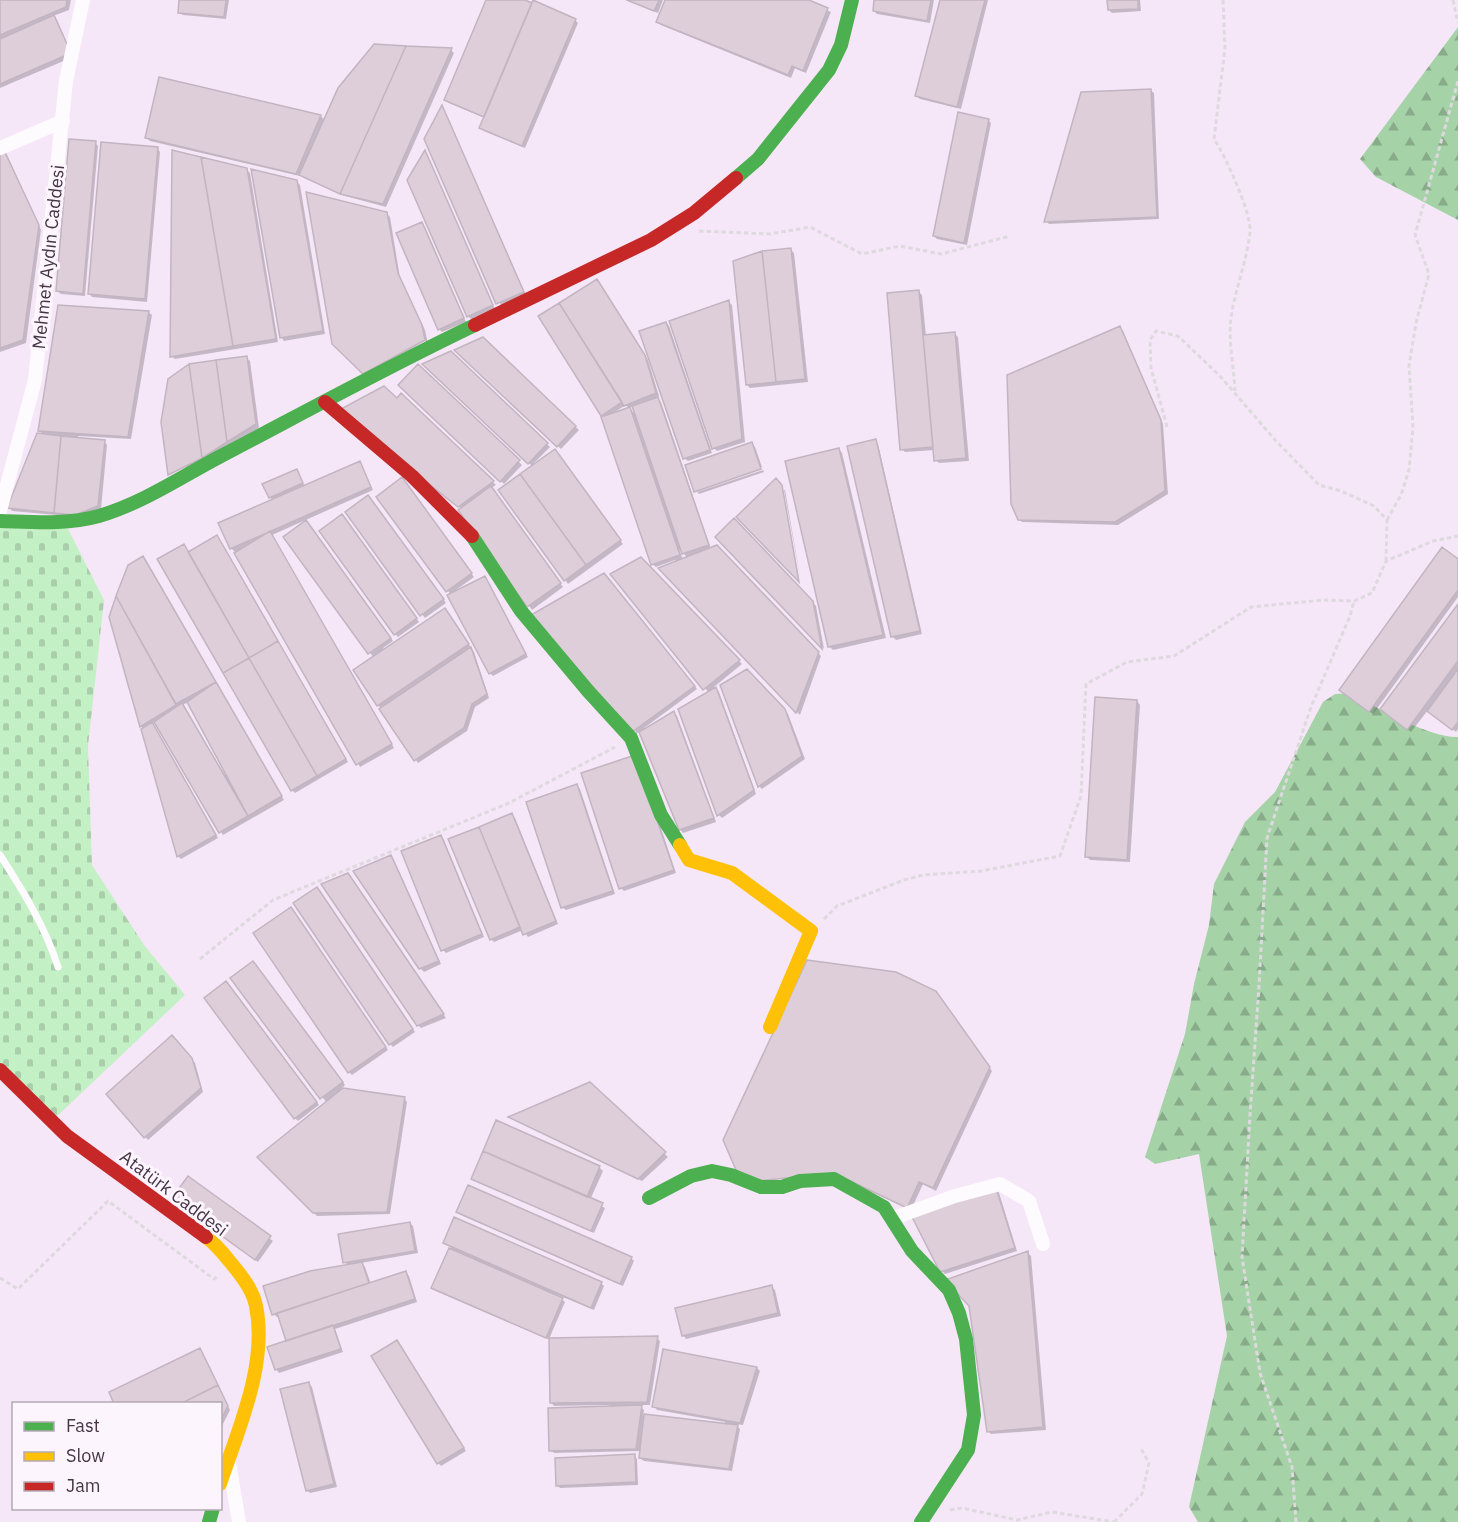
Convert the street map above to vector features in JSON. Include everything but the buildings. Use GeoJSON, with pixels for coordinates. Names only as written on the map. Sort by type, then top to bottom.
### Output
{"type":"FeatureCollection","features":[{"type":"Feature","properties":{"kind":"street","name":"Mehmet Aydın Caddesi"},"geometry":{"type":"LineString","coordinates":[[0,511],[35,380],[66,81],[84,0]]}},
{"type":"Feature","properties":{"kind":"street"},"geometry":{"type":"LineString","coordinates":[[0,521],[65,523],[98,516],[152,495],[439,342],[651,240],[681,222],[758,159],[829,69],[841,45],[852,0]]}},
{"type":"Feature","properties":{"kind":"street"},"geometry":{"type":"LineString","coordinates":[[0,148],[63,121]]}},
{"type":"Feature","properties":{"kind":"street"},"geometry":{"type":"LineString","coordinates":[[325,402],[412,476],[472,537],[521,611],[588,691],[632,738],[661,814],[689,860],[732,873],[811,931],[770,1027]]}},
{"type":"Feature","properties":{"kind":"street","name":"Atatürk Caddesi"},"geometry":{"type":"LineString","coordinates":[[0,1070],[68,1136],[216,1244],[243,1278],[256,1304],[259,1331],[255,1376],[222,1478]]}},
{"type":"Feature","properties":{"kind":"street"},"geometry":{"type":"LineString","coordinates":[[649,1198],[691,1176],[712,1171],[761,1187],[782,1187],[800,1181],[834,1179],[884,1207],[928,1269],[949,1290],[960,1312],[966,1339],[974,1416],[968,1450],[923,1519]]}},
{"type":"Feature","properties":{"kind":"street"},"geometry":{"type":"LineString","coordinates":[[891,1219],[955,1196],[1000,1185],[1029,1201],[1043,1244]]}},
{"type":"Feature","properties":{"kind":"street"},"geometry":{"type":"LineString","coordinates":[[229,1458],[239,1522]]}},
{"type":"Feature","properties":{"kind":"lane"},"geometry":{"type":"LineString","coordinates":[[0,855],[50,940],[58,967]]}},
{"type":"Feature","properties":{"kind":"path"},"geometry":{"type":"LineString","coordinates":[[1223,0],[1225,48],[1214,139],[1224,153],[1251,230],[1236,289],[1231,321],[1235,393]]}},
{"type":"Feature","properties":{"kind":"path"},"geometry":{"type":"LineString","coordinates":[[1453,0],[1458,23]]}},
{"type":"Feature","properties":{"kind":"path"},"geometry":{"type":"LineString","coordinates":[[811,931],[837,906],[904,880],[923,875],[981,871],[1060,856],[1081,796],[1086,684],[1127,662],[1174,656],[1251,607],[1323,600],[1354,601],[1372,593],[1386,561],[1387,520],[1401,495],[1409,470],[1413,427],[1408,366],[1429,274],[1415,235],[1458,81]]}},
{"type":"Feature","properties":{"kind":"path"},"geometry":{"type":"LineString","coordinates":[[681,222],[688,230],[758,234],[810,227],[862,254],[900,246],[941,254],[1010,236]]}},
{"type":"Feature","properties":{"kind":"path"},"geometry":{"type":"LineString","coordinates":[[1167,427],[1151,368],[1150,340],[1156,331],[1178,336],[1220,376],[1276,441],[1318,485],[1341,491],[1374,506],[1387,520]]}},
{"type":"Feature","properties":{"kind":"path"},"geometry":{"type":"LineString","coordinates":[[1386,561],[1433,541],[1458,536]]}},
{"type":"Feature","properties":{"kind":"path"},"geometry":{"type":"LineString","coordinates":[[1296,1522],[1292,1467],[1260,1373],[1242,1257],[1267,838],[1311,707],[1350,616],[1354,601]]}},
{"type":"Feature","properties":{"kind":"path"},"geometry":{"type":"LineString","coordinates":[[200,959],[273,900],[509,803],[632,738]]}},
{"type":"Feature","properties":{"kind":"path"},"geometry":{"type":"LineString","coordinates":[[0,1278],[18,1289],[108,1201],[214,1279],[232,1264]]}},
{"type":"Feature","properties":{"kind":"path"},"geometry":{"type":"LineString","coordinates":[[923,1519],[962,1508],[1017,1520],[1052,1512],[1114,1522],[1142,1494],[1149,1463],[1140,1447]]}},
{"type":"Feature","properties":{"kind":"green space"},"geometry":{"type":"Polygon","coordinates":[[[1458,27],[1458,220],[1376,177],[1360,159],[1458,27]]]}},
{"type":"Feature","properties":{"kind":"green space"},"geometry":{"type":"Polygon","coordinates":[[[0,521],[65,523],[104,600],[88,746],[92,865],[144,945],[185,995],[52,1121],[0,1070],[0,521]]]}},
{"type":"Feature","properties":{"kind":"green space"},"geometry":{"type":"Polygon","coordinates":[[[1352,693],[1389,714],[1433,733],[1458,737],[1458,1522],[1198,1522],[1189,1507],[1227,1336],[1199,1154],[1155,1164],[1145,1157],[1185,1034],[1194,984],[1209,925],[1214,884],[1245,822],[1275,792],[1323,702],[1335,694],[1352,693]]]}},
{"type":"Feature","properties":{"kind":"traffic: fast"},"geometry":{"type":"LineString","coordinates":[[736,178],[758,159],[829,70],[841,45],[852,0]]}},
{"type":"Feature","properties":{"kind":"traffic: fast"},"geometry":{"type":"LineString","coordinates":[[0,521],[74,521],[115,511],[162,489],[347,389],[475,325]]}},
{"type":"Feature","properties":{"kind":"traffic: fast"},"geometry":{"type":"LineString","coordinates":[[472,536],[521,611],[631,738],[661,815],[680,845]]}},
{"type":"Feature","properties":{"kind":"traffic: fast"},"geometry":{"type":"LineString","coordinates":[[649,1198],[691,1176],[712,1171],[731,1175],[761,1187],[782,1187],[800,1181],[834,1179],[884,1207],[912,1251],[949,1290],[959,1313],[966,1339],[974,1415],[968,1450],[921,1522]]}},
{"type":"Feature","properties":{"kind":"traffic: fast"},"geometry":{"type":"LineString","coordinates":[[209,1522],[212,1510]]}},
{"type":"Feature","properties":{"kind":"traffic: slow"},"geometry":{"type":"LineString","coordinates":[[680,845],[689,860],[732,873],[811,931],[770,1027]]}},
{"type":"Feature","properties":{"kind":"traffic: slow"},"geometry":{"type":"LineString","coordinates":[[206,1237],[222,1252],[249,1289],[256,1306],[259,1328],[255,1374],[222,1478]]}},
{"type":"Feature","properties":{"kind":"traffic: jam"},"geometry":{"type":"LineString","coordinates":[[475,325],[651,240],[694,213],[736,178]]}},
{"type":"Feature","properties":{"kind":"traffic: jam"},"geometry":{"type":"LineString","coordinates":[[325,402],[412,476],[472,536]]}},
{"type":"Feature","properties":{"kind":"traffic: jam"},"geometry":{"type":"LineString","coordinates":[[0,1070],[67,1136],[206,1237]]}}]}
